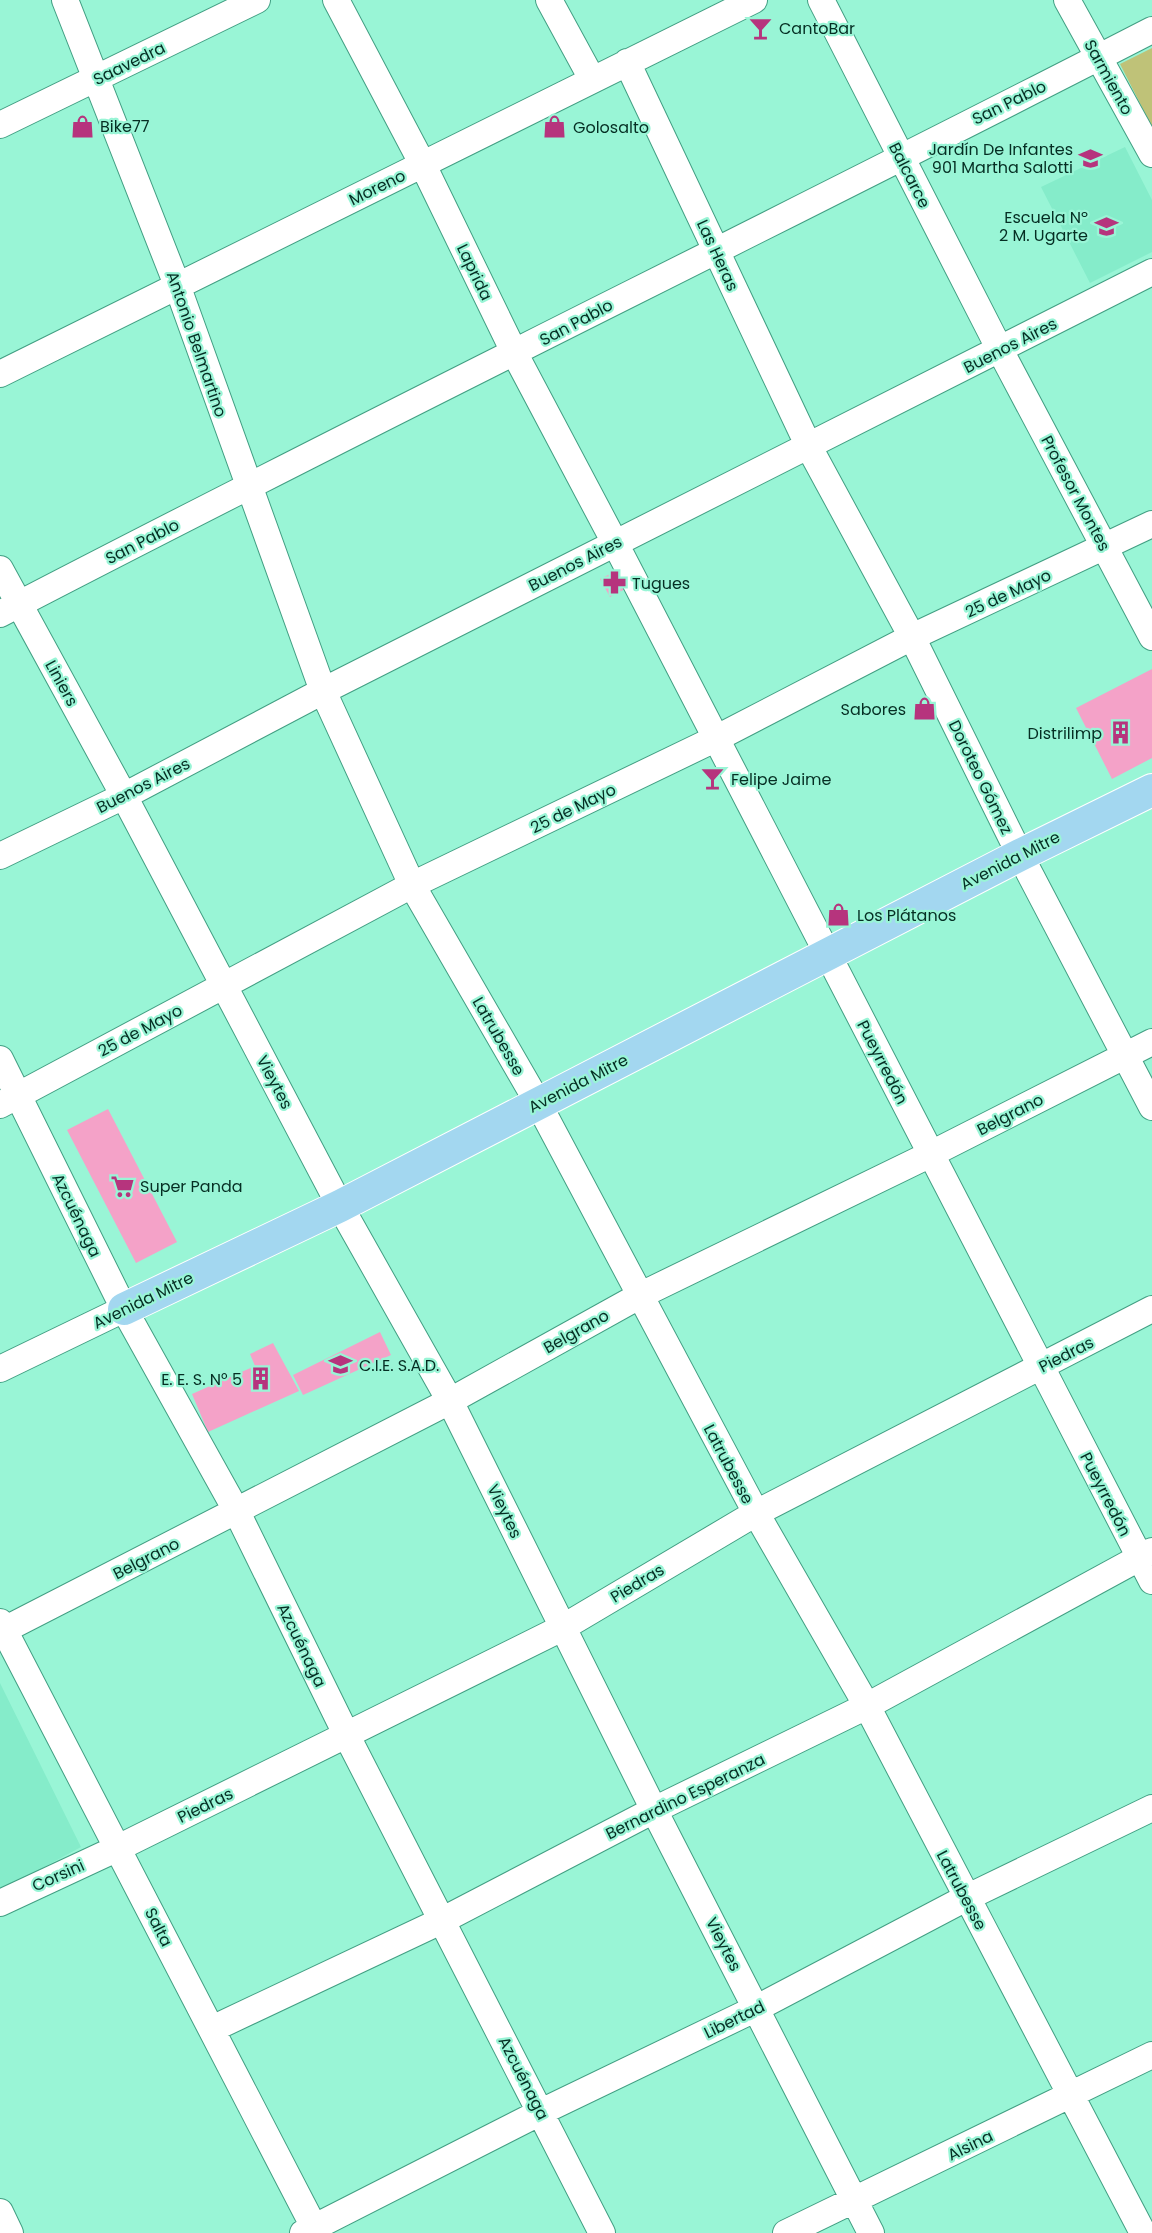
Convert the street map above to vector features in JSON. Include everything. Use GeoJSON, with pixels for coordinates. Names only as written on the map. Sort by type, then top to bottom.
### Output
{"type":"FeatureCollection","features":[{"type":"Feature","properties":{"kind":"main road","name":"Avenida Mitre"},"geometry":{"type":"LineString","coordinates":[[124,1309],[340,1206],[1020,855],[1152,790]]}},
{"type":"Feature","properties":{"kind":"street","name":"Antonio Belmartino"},"geometry":{"type":"LineString","coordinates":[[65,0],[98,78],[177,285],[247,487],[323,691]]}},
{"type":"Feature","properties":{"kind":"street","name":"Saavedra"},"geometry":{"type":"LineString","coordinates":[[0,126],[257,0]]}},
{"type":"Feature","properties":{"kind":"street","name":"Laprida"},"geometry":{"type":"LineString","coordinates":[[336,0],[423,165],[515,354],[615,543]]}},
{"type":"Feature","properties":{"kind":"street"},"geometry":{"type":"LineString","coordinates":[[549,0],[592,79]]}},
{"type":"Feature","properties":{"kind":"street","name":"Moreno"},"geometry":{"type":"LineString","coordinates":[[0,374],[754,0]]}},
{"type":"Feature","properties":{"kind":"street","name":"Balcarce"},"geometry":{"type":"LineString","coordinates":[[821,0],[1000,350]]}},
{"type":"Feature","properties":{"kind":"street","name":"Sarmiento"},"geometry":{"type":"LineString","coordinates":[[1066,0],[1152,154]]}},
{"type":"Feature","properties":{"kind":"street","name":"San Pablo"},"geometry":{"type":"LineString","coordinates":[[9,609],[247,487],[515,354],[715,249],[1152,30]]}},
{"type":"Feature","properties":{"kind":"street","name":"Las Heras"},"geometry":{"type":"LineString","coordinates":[[627,62],[809,447]]}},
{"type":"Feature","properties":{"kind":"street","name":"Buenos Aires"},"geometry":{"type":"LineString","coordinates":[[0,856],[124,796],[323,691],[1152,272]]}},
{"type":"Feature","properties":{"kind":"street","name":"Profesor Montes"},"geometry":{"type":"LineString","coordinates":[[1000,350],[1152,637]]}},
{"type":"Feature","properties":{"kind":"street","name":"Doroteo Gómez"},"geometry":{"type":"LineString","coordinates":[[809,447],[912,638],[1020,855],[1152,1107]]}},
{"type":"Feature","properties":{"kind":"street","name":"25 de Mayo"},"geometry":{"type":"LineString","coordinates":[[9,1100],[412,885],[717,738],[912,638],[1152,524]]}},
{"type":"Feature","properties":{"kind":"street","name":"Pueyrredón"},"geometry":{"type":"LineString","coordinates":[[615,543],[1041,1366],[1146,1554],[1152,1581]]}},
{"type":"Feature","properties":{"kind":"street","name":"Liniers"},"geometry":{"type":"LineString","coordinates":[[0,569],[9,609],[124,796]]}},
{"type":"Feature","properties":{"kind":"street","name":"Latrubesse"},"geometry":{"type":"LineString","coordinates":[[323,691],[412,885],[538,1103],[756,1514],[867,1706],[966,1898],[1073,2095],[1143,2233]]}},
{"type":"Feature","properties":{"kind":"street","name":"Vieytes"},"geometry":{"type":"LineString","coordinates":[[124,796],[340,1206],[450,1401],[654,1810],[871,2233]]}},
{"type":"Feature","properties":{"kind":"street","name":"Belgrano"},"geometry":{"type":"LineString","coordinates":[[1,1628],[237,1512],[450,1401],[641,1295],[931,1154],[1152,1042]]}},
{"type":"Feature","properties":{"kind":"street","name":"Azcuénaga"},"geometry":{"type":"LineString","coordinates":[[0,1059],[9,1100],[237,1512],[347,1736],[602,2233]]}},
{"type":"Feature","properties":{"kind":"street","name":"Avenida Mitre"},"geometry":{"type":"LineString","coordinates":[[0,1369],[124,1309]]}},
{"type":"Feature","properties":{"kind":"street","name":"Piedras"},"geometry":{"type":"LineString","coordinates":[[118,1848],[562,1628],[756,1514],[1152,1309]]}},
{"type":"Feature","properties":{"kind":"street","name":"Bernardino Esperanza"},"geometry":{"type":"LineString","coordinates":[[212,2030],[443,1920],[654,1810],[867,1706],[1146,1554]]}},
{"type":"Feature","properties":{"kind":"street","name":"Salta"},"geometry":{"type":"LineString","coordinates":[[1,1628],[212,2030],[311,2231]]}},
{"type":"Feature","properties":{"kind":"street","name":"Libertad"},"geometry":{"type":"LineString","coordinates":[[311,2231],[541,2112],[757,2008],[966,1898],[1152,1808]]}},
{"type":"Feature","properties":{"kind":"street","name":"Corsini"},"geometry":{"type":"LineString","coordinates":[[0,1903],[118,1848]]}},
{"type":"Feature","properties":{"kind":"street","name":"Alsina"},"geometry":{"type":"LineString","coordinates":[[786,2233],[1152,2055]]}},
{"type":"Feature","properties":{"kind":"street"},"geometry":{"type":"LineString","coordinates":[[0,2212],[10,2233]]}},
{"type":"Feature","properties":{"kind":"shaded area"},"geometry":{"type":"Polygon","coordinates":[[[1152,48],[1152,127],[1120,64],[1152,48]]]}},
{"type":"Feature","properties":{"kind":"shaded area","name":"Escuela Nº 2 M. Ugarte"},"geometry":{"type":"Polygon","coordinates":[[[1125,147],[1152,200],[1152,252],[1090,283],[1041,187],[1125,147]]]}},
{"type":"Feature","properties":{"kind":"shaded area"},"geometry":{"type":"Polygon","coordinates":[[[0,1683],[81,1847],[0,1891],[0,1683]]]}},
{"type":"Feature","properties":{"kind":"building","name":"Tugues"},"geometry":{"type":"Polygon","coordinates":[[[612,573],[621,575],[627,588],[610,597],[600,579],[612,573]]]}},
{"type":"Feature","properties":{"kind":"building","name":"Distrilimp"},"geometry":{"type":"Polygon","coordinates":[[[1152,669],[1152,758],[1112,779],[1076,708],[1152,669]]]}},
{"type":"Feature","properties":{"kind":"building","name":"Super Panda"},"geometry":{"type":"Polygon","coordinates":[[[108,1109],[177,1242],[136,1263],[67,1130],[108,1109]]]}},
{"type":"Feature","properties":{"kind":"building","name":"C.I.E. S.A.D."},"geometry":{"type":"Polygon","coordinates":[[[380,1332],[391,1355],[303,1395],[293,1375],[380,1332]]]}},
{"type":"Feature","properties":{"kind":"building","name":"E. E. S. N° 5"},"geometry":{"type":"Polygon","coordinates":[[[273,1343],[299,1391],[208,1432],[192,1394],[255,1366],[250,1354],[273,1343]]]}},
{"type":"Feature","properties":{"kind":"place","name":"CantoBar"},"geometry":{"type":"Point","coordinates":[761,28]}},
{"type":"Feature","properties":{"kind":"place","name":"Bike77"},"geometry":{"type":"Point","coordinates":[82,126]}},
{"type":"Feature","properties":{"kind":"place","name":"Golosalto"},"geometry":{"type":"Point","coordinates":[555,127]}},
{"type":"Feature","properties":{"kind":"place","name":"Jardín De Infantes 901 Martha Salotti"},"geometry":{"type":"Point","coordinates":[1091,158]}},
{"type":"Feature","properties":{"kind":"place","name":"Escuela Nº 2 M. Ugarte"},"geometry":{"type":"Point","coordinates":[1106,226]}},
{"type":"Feature","properties":{"kind":"place","name":"Tugues"},"geometry":{"type":"Point","coordinates":[614,583]}},
{"type":"Feature","properties":{"kind":"place","name":"Sabores"},"geometry":{"type":"Point","coordinates":[924,709]}},
{"type":"Feature","properties":{"kind":"place","name":"Distrilimp"},"geometry":{"type":"Point","coordinates":[1120,733]}},
{"type":"Feature","properties":{"kind":"place","name":"Felipe Jaime"},"geometry":{"type":"Point","coordinates":[713,779]}},
{"type":"Feature","properties":{"kind":"place","name":"Los Plátanos"},"geometry":{"type":"Point","coordinates":[839,915]}},
{"type":"Feature","properties":{"kind":"place","name":"Super Panda"},"geometry":{"type":"Point","coordinates":[122,1186]}},
{"type":"Feature","properties":{"kind":"place","name":"C.I.E. S.A.D."},"geometry":{"type":"Point","coordinates":[341,1365]}},
{"type":"Feature","properties":{"kind":"place","name":"E. E. S. N° 5"},"geometry":{"type":"Point","coordinates":[260,1379]}}]}
